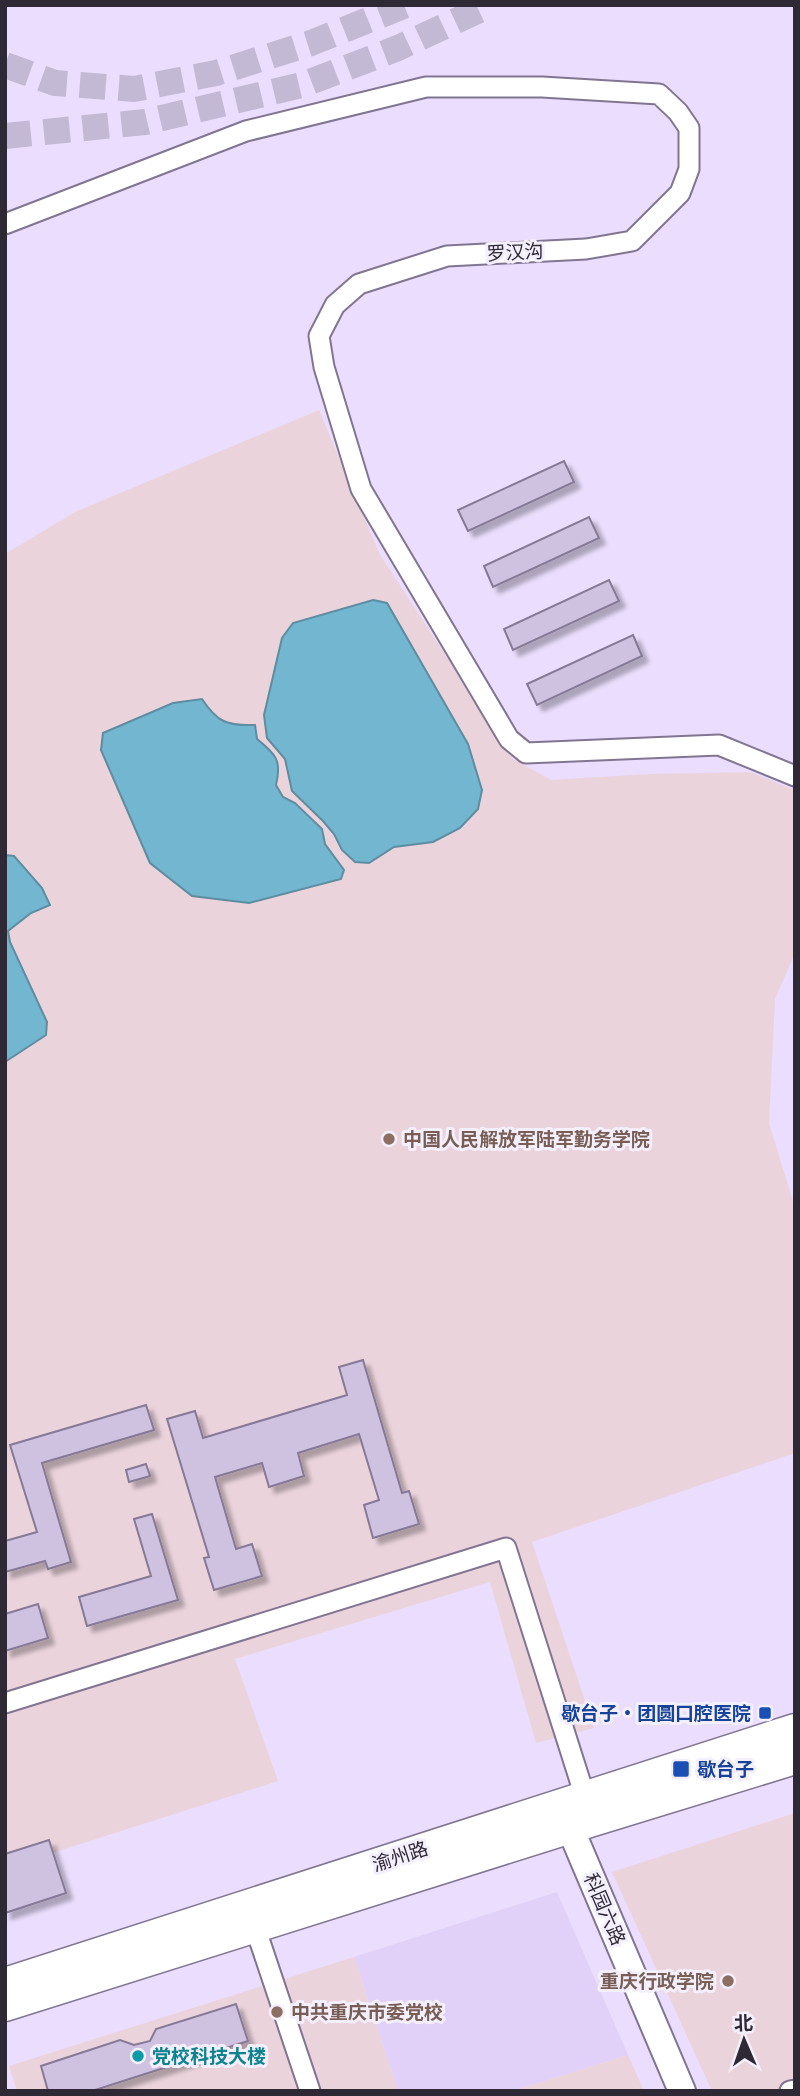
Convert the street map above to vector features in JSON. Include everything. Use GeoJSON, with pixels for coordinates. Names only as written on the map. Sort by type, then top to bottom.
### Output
{"type":"FeatureCollection","features":[{"type":"Feature","properties":{"kind":"main road","name":"渝州路"},"geometry":{"type":"LineString","coordinates":[[5,2006],[255,1927],[567,1816],[795,1728]]}},
{"type":"Feature","properties":{"kind":"main road","name":"渝州路"},"geometry":{"type":"LineString","coordinates":[[5,1983],[567,1816],[795,1759]]}},
{"type":"Feature","properties":{"kind":"main road","name":"科园六路"},"geometry":{"type":"LineString","coordinates":[[567,1816],[662,2091]]}},
{"type":"Feature","properties":{"kind":"main road","name":"科园六路"},"geometry":{"type":"LineString","coordinates":[[567,1816],[682,2091]]}},
{"type":"Feature","properties":{"kind":"street","name":"罗汉沟"},"geometry":{"type":"LineString","coordinates":[[5,223],[246,131],[426,87],[542,87],[659,94],[678,112],[689,128],[689,169],[680,192],[632,241],[586,248],[447,256],[359,284],[335,305],[319,336],[324,367],[360,489],[509,739],[526,752],[719,745],[795,776]]}},
{"type":"Feature","properties":{"kind":"street"},"geometry":{"type":"LineString","coordinates":[[5,1703],[506,1548],[567,1816]]}},
{"type":"Feature","properties":{"kind":"street"},"geometry":{"type":"LineString","coordinates":[[255,1927],[310,2091]]}},
{"type":"Feature","properties":{"kind":"shaded area","name":"中国人民解放军陆军勤务学院"},"geometry":{"type":"Polygon","coordinates":[[[319,410],[379,553],[513,759],[551,780],[750,772],[795,790],[795,953],[775,999],[769,1123],[795,1208],[795,1453],[532,1542],[594,1728],[536,1743],[490,1582],[235,1659],[278,1781],[5,1868],[5,554],[75,512],[319,410]]]}},
{"type":"Feature","properties":{"kind":"shaded area","name":"重庆行政学院"},"geometry":{"type":"Polygon","coordinates":[[[795,1813],[795,2091],[712,2091],[612,1872],[795,1813]]]}},
{"type":"Feature","properties":{"kind":"shaded area"},"geometry":{"type":"Polygon","coordinates":[[[557,1892],[628,2055],[512,2091],[398,2091],[354,1957],[557,1892]]]}},
{"type":"Feature","properties":{"kind":"shaded area","name":"中共重庆市委党校"},"geometry":{"type":"Polygon","coordinates":[[[354,1957],[398,2091],[17,2091],[9,2066],[354,1957]]]}},
{"type":"Feature","properties":{"kind":"shaded area"},"geometry":{"type":"Polygon","coordinates":[[[628,2055],[644,2091],[512,2091],[628,2055]]]}},
{"type":"Feature","properties":{"kind":"water"},"geometry":{"type":"Polygon","coordinates":[[[373,600],[387,603],[468,744],[482,790],[478,809],[460,828],[433,842],[394,847],[369,863],[355,862],[342,850],[323,821],[292,791],[285,759],[267,738],[264,715],[282,638],[293,623],[373,600]]]}},
{"type":"Feature","properties":{"kind":"water"},"geometry":{"type":"Polygon","coordinates":[[[202,699],[218,718],[224,721],[237,725],[255,725],[257,739],[269,749],[278,764],[276,785],[283,797],[295,803],[322,829],[325,844],[344,870],[341,879],[249,903],[192,896],[150,863],[101,750],[103,733],[173,703],[202,699]]]}},
{"type":"Feature","properties":{"kind":"water"},"geometry":{"type":"Polygon","coordinates":[[[5,855],[14,856],[42,888],[50,905],[31,913],[8,931],[10,942],[47,1022],[46,1035],[5,1062],[5,855]]]}},
{"type":"Feature","properties":{"kind":"building"},"geometry":{"type":"Polygon","coordinates":[[[564,461],[574,482],[468,531],[458,510],[564,461]]]}},
{"type":"Feature","properties":{"kind":"building"},"geometry":{"type":"Polygon","coordinates":[[[589,517],[599,538],[493,587],[484,566],[589,517]]]}},
{"type":"Feature","properties":{"kind":"building"},"geometry":{"type":"Polygon","coordinates":[[[609,580],[619,601],[513,650],[504,629],[609,580]]]}},
{"type":"Feature","properties":{"kind":"building"},"geometry":{"type":"Polygon","coordinates":[[[633,635],[642,656],[537,705],[527,684],[633,635]]]}},
{"type":"Feature","properties":{"kind":"building"},"geometry":{"type":"Polygon","coordinates":[[[363,1360],[402,1493],[409,1491],[419,1524],[373,1538],[364,1505],[379,1500],[359,1434],[298,1453],[304,1476],[269,1487],[262,1463],[215,1477],[236,1549],[252,1544],[262,1576],[214,1590],[204,1558],[209,1557],[167,1419],[195,1411],[203,1438],[347,1395],[339,1367],[363,1360]]]}},
{"type":"Feature","properties":{"kind":"building"},"geometry":{"type":"Polygon","coordinates":[[[146,1405],[154,1430],[42,1463],[71,1562],[48,1569],[45,1561],[5,1572],[5,1541],[37,1532],[10,1445],[146,1405]]]}},
{"type":"Feature","properties":{"kind":"building"},"geometry":{"type":"Polygon","coordinates":[[[146,1464],[150,1476],[129,1482],[126,1470],[146,1464]]]}},
{"type":"Feature","properties":{"kind":"building"},"geometry":{"type":"Polygon","coordinates":[[[152,1514],[178,1600],[87,1626],[79,1597],[151,1576],[134,1519],[152,1514]]]}},
{"type":"Feature","properties":{"kind":"building"},"geometry":{"type":"Polygon","coordinates":[[[38,1604],[48,1638],[5,1651],[5,1614],[38,1604]]]}},
{"type":"Feature","properties":{"kind":"building"},"geometry":{"type":"Polygon","coordinates":[[[49,1840],[66,1893],[5,1913],[5,1854],[49,1840]]]}},
{"type":"Feature","properties":{"kind":"building","name":"党校科技大楼"},"geometry":{"type":"Polygon","coordinates":[[[236,2004],[248,2041],[92,2091],[48,2091],[41,2066],[120,2040],[134,2045],[150,2041],[156,2029],[236,2004]]]}},
{"type":"Feature","properties":{"kind":"tunnel"},"geometry":{"type":"LineString","coordinates":[[5,65],[55,83],[134,89],[216,73],[311,43],[406,5]]}},
{"type":"Feature","properties":{"kind":"tunnel"},"geometry":{"type":"LineString","coordinates":[[5,136],[145,122],[302,85],[398,48],[490,5]]}},
{"type":"Feature","properties":{"kind":"place","name":"中国人民解放军陆军勤务学院"},"geometry":{"type":"Point","coordinates":[389,1139]}},
{"type":"Feature","properties":{"kind":"place","name":"歇台子‧团圆口腔医院"},"geometry":{"type":"Point","coordinates":[765,1713]}},
{"type":"Feature","properties":{"kind":"place","name":"歇台子"},"geometry":{"type":"Point","coordinates":[681,1769]}},
{"type":"Feature","properties":{"kind":"place","name":"重庆行政学院"},"geometry":{"type":"Point","coordinates":[728,1981]}},
{"type":"Feature","properties":{"kind":"place","name":"中共重庆市委党校"},"geometry":{"type":"Point","coordinates":[277,2012]}},
{"type":"Feature","properties":{"kind":"place","name":"党校科技大楼"},"geometry":{"type":"Point","coordinates":[138,2056]}}]}
